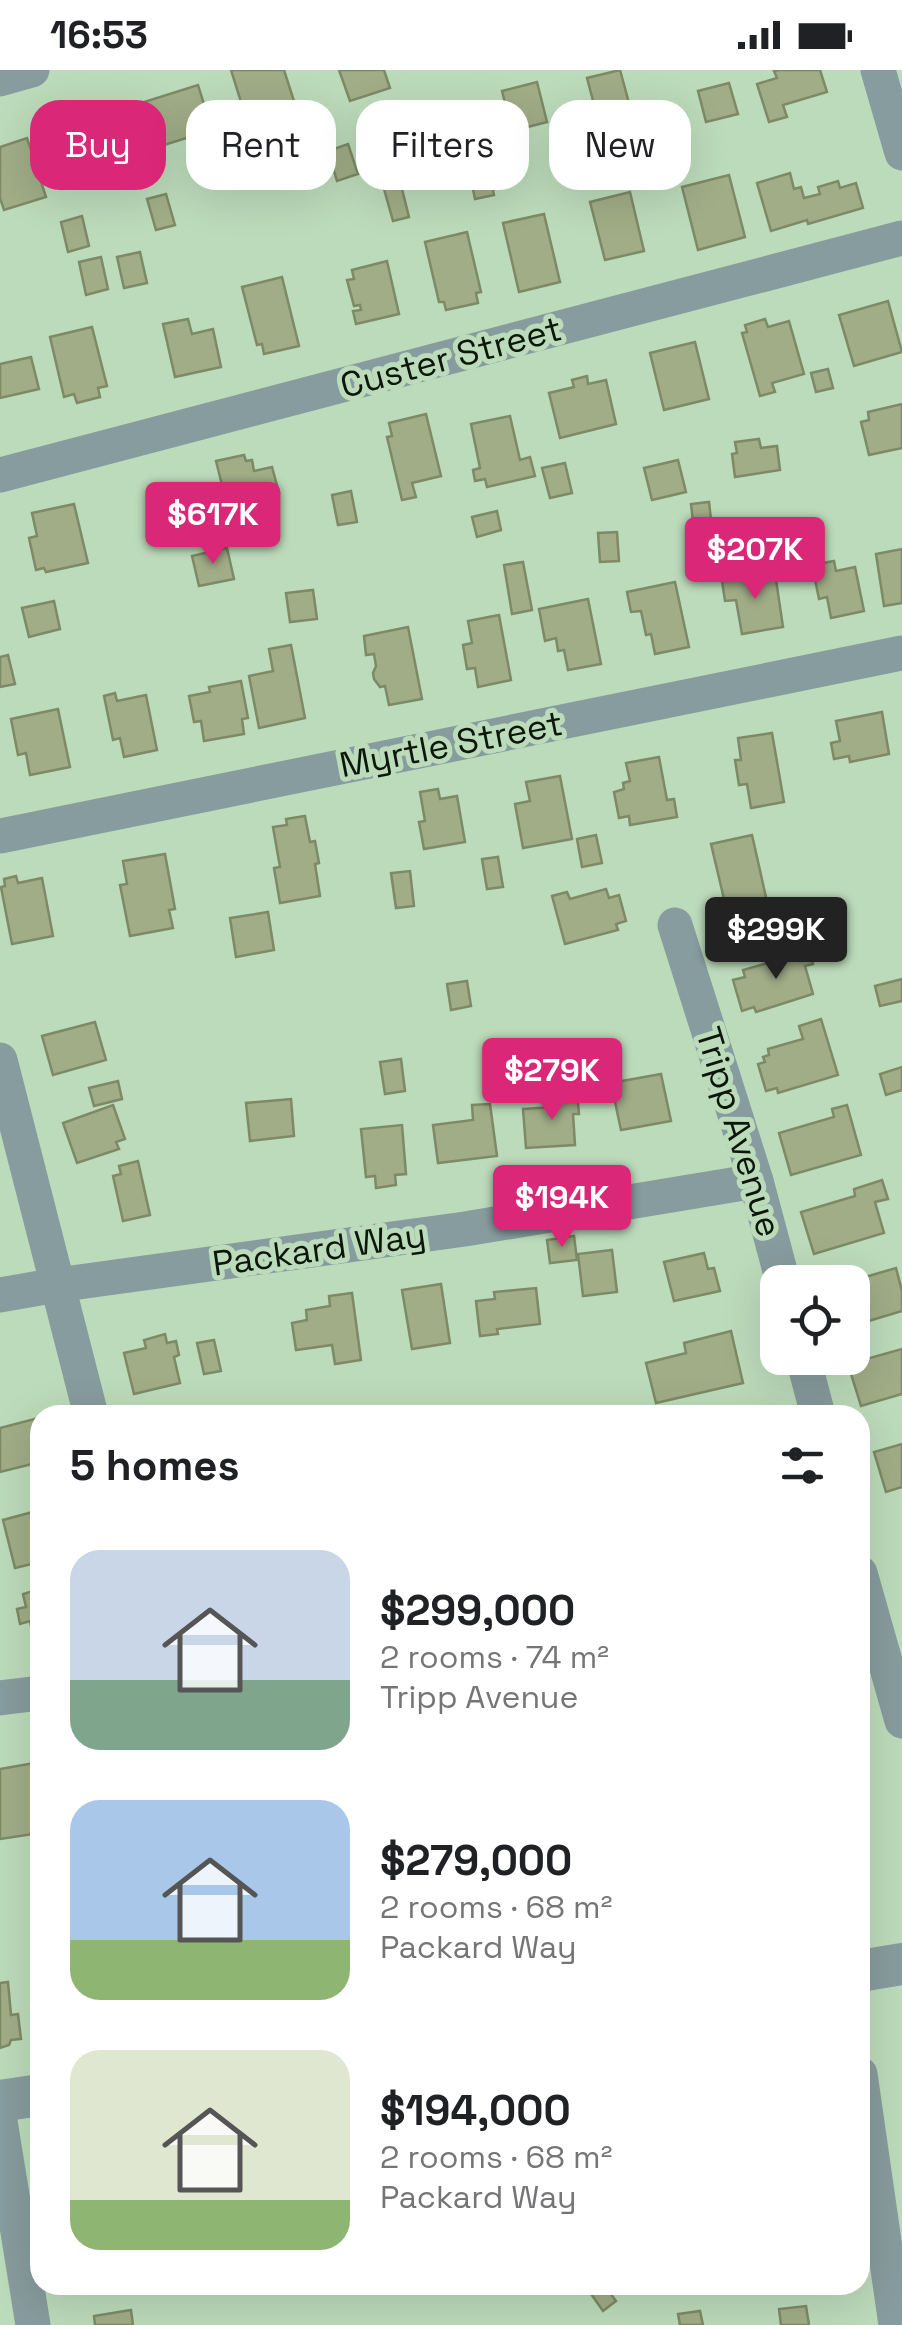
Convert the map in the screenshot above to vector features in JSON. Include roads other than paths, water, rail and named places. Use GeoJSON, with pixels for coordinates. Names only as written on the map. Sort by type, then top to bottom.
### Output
{"type":"FeatureCollection","features":[{"type":"Feature","properties":{"kind":"street"},"geometry":{"type":"LineString","coordinates":[[0,79],[32,70]]}},
{"type":"Feature","properties":{"kind":"street"},"geometry":{"type":"LineString","coordinates":[[878,70],[902,153]]}},
{"type":"Feature","properties":{"kind":"street","name":"Custer Street"},"geometry":{"type":"LineString","coordinates":[[0,475],[902,238]]}},
{"type":"Feature","properties":{"kind":"street","name":"Myrtle Street"},"geometry":{"type":"LineString","coordinates":[[0,836],[902,653]]}},
{"type":"Feature","properties":{"kind":"street","name":"Tripp Avenue"},"geometry":{"type":"LineString","coordinates":[[675,925],[778,1265]]}},
{"type":"Feature","properties":{"kind":"street"},"geometry":{"type":"LineString","coordinates":[[0,1060],[89,1405]]}},
{"type":"Feature","properties":{"kind":"street","name":"Packard Way"},"geometry":{"type":"LineString","coordinates":[[0,1295],[465,1228],[756,1181]]}},
{"type":"Feature","properties":{"kind":"street"},"geometry":{"type":"LineString","coordinates":[[807,1375],[815,1405]]}},
{"type":"Feature","properties":{"kind":"street"},"geometry":{"type":"LineString","coordinates":[[870,1608],[902,1722]]}},
{"type":"Feature","properties":{"kind":"street"},"geometry":{"type":"LineString","coordinates":[[0,1698],[30,1694]]}},
{"type":"Feature","properties":{"kind":"street"},"geometry":{"type":"LineString","coordinates":[[870,1969],[902,1964]]}},
{"type":"Feature","properties":{"kind":"street"},"geometry":{"type":"LineString","coordinates":[[0,2100],[30,2096]]}},
{"type":"Feature","properties":{"kind":"street"},"geometry":{"type":"LineString","coordinates":[[0,2121],[33,2325]]}},
{"type":"Feature","properties":{"kind":"street"},"geometry":{"type":"LineString","coordinates":[[870,2144],[896,2325]]}}]}
